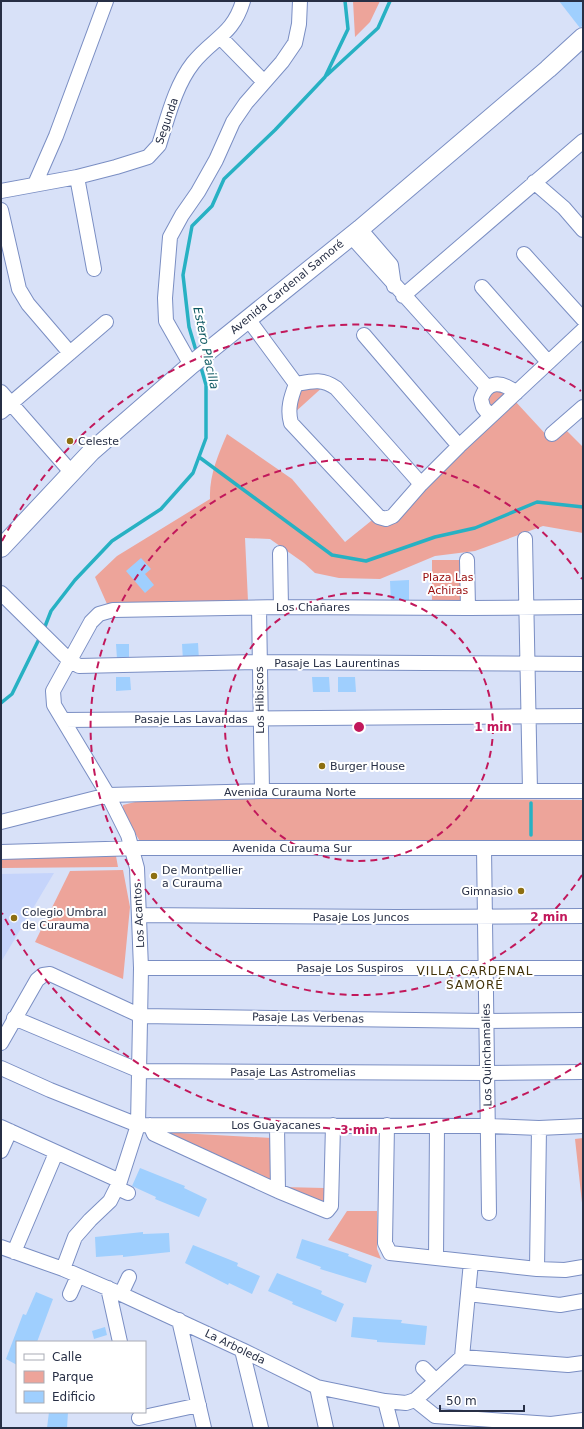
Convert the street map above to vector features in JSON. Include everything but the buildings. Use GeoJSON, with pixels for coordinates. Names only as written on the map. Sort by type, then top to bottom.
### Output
{"type":"FeatureCollection","features":[{"type":"Feature","properties":{"kind":"main road","name":"Avenida Cardenal Samoré"},"geometry":{"type":"LineString","coordinates":[[1,548],[71,472],[191,365],[355,232],[548,69],[583,37]]}},
{"type":"Feature","properties":{"kind":"street"},"geometry":{"type":"LineString","coordinates":[[35,184],[56,136],[106,1]]}},
{"type":"Feature","properties":{"kind":"street","name":"Segunda"},"geometry":{"type":"LineString","coordinates":[[1,191],[77,177],[148,157],[156,150],[182,80],[201,54],[220,38],[236,18],[243,1]]}},
{"type":"Feature","properties":{"kind":"street"},"geometry":{"type":"LineString","coordinates":[[191,365],[166,321],[165,298],[170,237],[216,160],[232,122],[282,62],[295,43],[299,24],[300,1]]}},
{"type":"Feature","properties":{"kind":"street"},"geometry":{"type":"LineString","coordinates":[[220,38],[264,82]]}},
{"type":"Feature","properties":{"kind":"street"},"geometry":{"type":"LineString","coordinates":[[399,291],[583,141]]}},
{"type":"Feature","properties":{"kind":"street"},"geometry":{"type":"LineString","coordinates":[[77,177],[94,269]]}},
{"type":"Feature","properties":{"kind":"street"},"geometry":{"type":"LineString","coordinates":[[534,182],[564,208],[583,230]]}},
{"type":"Feature","properties":{"kind":"street"},"geometry":{"type":"LineString","coordinates":[[1,210],[19,289],[28,304],[70,353]]}},
{"type":"Feature","properties":{"kind":"street"},"geometry":{"type":"LineString","coordinates":[[355,232],[392,266],[399,291],[487,387]]}},
{"type":"Feature","properties":{"kind":"street"},"geometry":{"type":"LineString","coordinates":[[524,254],[583,319]]}},
{"type":"Feature","properties":{"kind":"street"},"geometry":{"type":"LineString","coordinates":[[482,287],[548,362]]}},
{"type":"Feature","properties":{"kind":"street"},"geometry":{"type":"LineString","coordinates":[[248,320],[296,384]]}},
{"type":"Feature","properties":{"kind":"street"},"geometry":{"type":"LineString","coordinates":[[6,408],[106,322]]}},
{"type":"Feature","properties":{"kind":"street"},"geometry":{"type":"LineString","coordinates":[[296,384],[290,400],[289,416],[291,423],[379,517],[386,519],[393,516],[421,484],[459,446],[583,330]]}},
{"type":"Feature","properties":{"kind":"street"},"geometry":{"type":"LineString","coordinates":[[364,335],[459,446]]}},
{"type":"Feature","properties":{"kind":"street"},"geometry":{"type":"LineString","coordinates":[[296,384],[317,380],[328,382],[336,388],[421,484]]}},
{"type":"Feature","properties":{"kind":"street"},"geometry":{"type":"LineString","coordinates":[[490,416],[483,406],[481,399],[487,387],[493,384],[501,384],[516,392]]}},
{"type":"Feature","properties":{"kind":"street"},"geometry":{"type":"LineString","coordinates":[[1,392],[6,408],[71,472]]}},
{"type":"Feature","properties":{"kind":"street"},"geometry":{"type":"LineString","coordinates":[[552,434],[583,407]]}},
{"type":"Feature","properties":{"kind":"street"},"geometry":{"type":"LineString","coordinates":[[525,539],[530,791]]}},
{"type":"Feature","properties":{"kind":"street"},"geometry":{"type":"LineString","coordinates":[[280,552],[281,607]]}},
{"type":"Feature","properties":{"kind":"street"},"geometry":{"type":"LineString","coordinates":[[468,560],[468,608]]}},
{"type":"Feature","properties":{"kind":"street"},"geometry":{"type":"LineString","coordinates":[[5,597],[70,660]]}},
{"type":"Feature","properties":{"kind":"street","name":"Los Chañares"},"geometry":{"type":"LineString","coordinates":[[70,660],[91,622],[99,614],[113,610],[281,607],[583,607]]}},
{"type":"Feature","properties":{"kind":"street","name":"Los Hibiscos"},"geometry":{"type":"LineString","coordinates":[[259,608],[262,791]]}},
{"type":"Feature","properties":{"kind":"street","name":"Pasaje Las Laurentinas"},"geometry":{"type":"LineString","coordinates":[[70,660],[79,666],[260,662],[583,664]]}},
{"type":"Feature","properties":{"kind":"street","name":"Los Acantos"},"geometry":{"type":"LineString","coordinates":[[63,1269],[75,1237],[122,1187],[144,1125],[140,1071],[141,968],[137,868],[132,849],[122,823],[108,795],[54,705],[53,692],[70,660]]}},
{"type":"Feature","properties":{"kind":"street","name":"Pasaje Las Lavandas"},"geometry":{"type":"LineString","coordinates":[[63,720],[583,716]]}},
{"type":"Feature","properties":{"kind":"street","name":"Avenida Curauma Norte"},"geometry":{"type":"LineString","coordinates":[[1,822],[108,795],[262,791],[583,791]]}},
{"type":"Feature","properties":{"kind":"street","name":"Los Quinchamalies"},"geometry":{"type":"LineString","coordinates":[[484,848],[489,1213]]}},
{"type":"Feature","properties":{"kind":"street","name":"Avenida Curauma Sur"},"geometry":{"type":"LineString","coordinates":[[1,852],[132,849],[583,848]]}},
{"type":"Feature","properties":{"kind":"street","name":"Pasaje Los Juncos"},"geometry":{"type":"LineString","coordinates":[[140,915],[583,916]]}},
{"type":"Feature","properties":{"kind":"street","name":"Pasaje Los Suspiros"},"geometry":{"type":"LineString","coordinates":[[141,968],[583,968]]}},
{"type":"Feature","properties":{"kind":"street","name":"Pasaje Las Verbenas"},"geometry":{"type":"LineString","coordinates":[[14,1018],[38,980],[43,975],[50,974],[141,1016],[486,1021],[583,1020]]}},
{"type":"Feature","properties":{"kind":"street"},"geometry":{"type":"LineString","coordinates":[[1,1042],[14,1018]]}},
{"type":"Feature","properties":{"kind":"street","name":"Pasaje Las Astromelias"},"geometry":{"type":"LineString","coordinates":[[14,1018],[140,1071],[487,1074],[583,1072]]}},
{"type":"Feature","properties":{"kind":"street"},"geometry":{"type":"LineString","coordinates":[[1,1068],[50,1090],[144,1125],[154,1134],[278,1191],[327,1211],[332,1206],[333,1125]]}},
{"type":"Feature","properties":{"kind":"street","name":"Los Guayacanes"},"geometry":{"type":"LineString","coordinates":[[144,1125],[387,1125],[539,1128],[583,1126]]}},
{"type":"Feature","properties":{"kind":"street"},"geometry":{"type":"LineString","coordinates":[[387,1125],[385,1242],[390,1253],[537,1269],[565,1270],[583,1267]]}},
{"type":"Feature","properties":{"kind":"street"},"geometry":{"type":"LineString","coordinates":[[277,1126],[278,1191]]}},
{"type":"Feature","properties":{"kind":"street"},"geometry":{"type":"LineString","coordinates":[[436,1258],[437,1126]]}},
{"type":"Feature","properties":{"kind":"street"},"geometry":{"type":"LineString","coordinates":[[537,1269],[539,1128]]}},
{"type":"Feature","properties":{"kind":"street"},"geometry":{"type":"LineString","coordinates":[[1,1151],[5,1129],[122,1187]]}},
{"type":"Feature","properties":{"kind":"street"},"geometry":{"type":"LineString","coordinates":[[14,1252],[56,1153]]}},
{"type":"Feature","properties":{"kind":"street","name":"La Arboleda"},"geometry":{"type":"LineString","coordinates":[[1,1246],[63,1269],[108,1288],[179,1320],[317,1387],[385,1401],[406,1403],[415,1400]]}},
{"type":"Feature","properties":{"kind":"street"},"geometry":{"type":"LineString","coordinates":[[471,1262],[462,1357],[415,1400],[435,1416],[551,1424],[583,1420]]}},
{"type":"Feature","properties":{"kind":"street"},"geometry":{"type":"LineString","coordinates":[[70,1294],[78,1276]]}},
{"type":"Feature","properties":{"kind":"street"},"geometry":{"type":"LineString","coordinates":[[121,1294],[129,1277]]}},
{"type":"Feature","properties":{"kind":"street"},"geometry":{"type":"LineString","coordinates":[[108,1288],[116,1341]]}},
{"type":"Feature","properties":{"kind":"street"},"geometry":{"type":"LineString","coordinates":[[468,1294],[560,1305],[583,1301]]}},
{"type":"Feature","properties":{"kind":"street"},"geometry":{"type":"LineString","coordinates":[[179,1320],[204,1428]]}},
{"type":"Feature","properties":{"kind":"street"},"geometry":{"type":"LineString","coordinates":[[242,1350],[261,1428]]}},
{"type":"Feature","properties":{"kind":"street"},"geometry":{"type":"LineString","coordinates":[[462,1357],[568,1365],[583,1364]]}},
{"type":"Feature","properties":{"kind":"street"},"geometry":{"type":"LineString","coordinates":[[423,1368],[436,1381]]}},
{"type":"Feature","properties":{"kind":"street"},"geometry":{"type":"LineString","coordinates":[[317,1387],[326,1428]]}},
{"type":"Feature","properties":{"kind":"street"},"geometry":{"type":"LineString","coordinates":[[385,1401],[392,1428]]}},
{"type":"Feature","properties":{"kind":"street"},"geometry":{"type":"LineString","coordinates":[[139,1420],[199,1405]]}},
{"type":"Feature","properties":{"kind":"shaded area","name":"Colegio Umbral de Curauma"},"geometry":{"type":"Polygon","coordinates":[[[54,873],[1,962],[1,874],[54,873]]]}},
{"type":"Feature","properties":{"kind":"green space"},"geometry":{"type":"Polygon","coordinates":[[[353,1],[380,1],[370,22],[355,37],[353,1]]]}},
{"type":"Feature","properties":{"kind":"green space"},"geometry":{"type":"Polygon","coordinates":[[[325,385],[293,414],[298,388],[325,385]]]}},
{"type":"Feature","properties":{"kind":"green space"},"geometry":{"type":"Polygon","coordinates":[[[509,387],[490,416],[483,393],[509,387]]]}},
{"type":"Feature","properties":{"kind":"green space"},"geometry":{"type":"Polygon","coordinates":[[[515,401],[551,440],[565,429],[583,447],[583,533],[543,526],[475,551],[435,556],[380,579],[339,578],[315,573],[304,563],[270,539],[245,538],[248,601],[107,604],[95,577],[117,556],[210,499],[211,482],[217,458],[227,434],[292,479],[345,542],[371,521],[387,521],[461,449],[515,401]]]}},
{"type":"Feature","properties":{"kind":"green space","name":"Plaza Las Achiras"},"geometry":{"type":"Polygon","coordinates":[[[432,560],[465,560],[465,606],[432,606],[432,560]]]}},
{"type":"Feature","properties":{"kind":"green space"},"geometry":{"type":"Polygon","coordinates":[[[295,798],[583,800],[583,841],[141,843],[123,813],[123,805],[135,802],[206,799],[295,798]]]}},
{"type":"Feature","properties":{"kind":"green space"},"geometry":{"type":"Polygon","coordinates":[[[116,856],[118,867],[1,868],[1,858],[116,856]]]}},
{"type":"Feature","properties":{"kind":"green space"},"geometry":{"type":"Polygon","coordinates":[[[123,870],[130,907],[123,979],[35,942],[70,871],[123,870]]]}},
{"type":"Feature","properties":{"kind":"green space"},"geometry":{"type":"Polygon","coordinates":[[[161,1132],[272,1138],[274,1183],[161,1132]]]}},
{"type":"Feature","properties":{"kind":"green space"},"geometry":{"type":"Polygon","coordinates":[[[583,1138],[583,1212],[575,1139],[583,1138]]]}},
{"type":"Feature","properties":{"kind":"green space"},"geometry":{"type":"Polygon","coordinates":[[[283,1187],[324,1188],[324,1202],[320,1204],[283,1187]]]}},
{"type":"Feature","properties":{"kind":"green space"},"geometry":{"type":"Polygon","coordinates":[[[347,1211],[377,1211],[377,1249],[381,1259],[328,1240],[347,1211]]]}},
{"type":"Feature","properties":{"kind":"waterway","name":"Estero Placilla"},"geometry":{"type":"LineString","coordinates":[[197,354],[189,327],[183,275],[192,226],[212,206],[224,179],[275,130],[325,77],[348,29],[345,1]]}},
{"type":"Feature","properties":{"kind":"waterway"},"geometry":{"type":"LineString","coordinates":[[327,75],[378,28],[390,1]]}},
{"type":"Feature","properties":{"kind":"waterway","name":"Estero Placilla"},"geometry":{"type":"LineString","coordinates":[[44,629],[51,611],[75,580],[112,541],[161,509],[193,473],[206,438],[206,385],[200,364]]}},
{"type":"Feature","properties":{"kind":"waterway"},"geometry":{"type":"LineString","coordinates":[[199,457],[332,555],[366,561],[435,537],[475,528],[537,502],[583,507]]}},
{"type":"Feature","properties":{"kind":"waterway","name":"Estero Placilla"},"geometry":{"type":"LineString","coordinates":[[1,703],[12,694],[40,637]]}},
{"type":"Feature","properties":{"kind":"waterway"},"geometry":{"type":"LineString","coordinates":[[531,803],[531,835]]}},
{"type":"Feature","properties":{"kind":"place","name":"Celeste"},"geometry":{"type":"Point","coordinates":[70,441]}},
{"type":"Feature","properties":{"kind":"place","name":"Burger House"},"geometry":{"type":"Point","coordinates":[322,766]}},
{"type":"Feature","properties":{"kind":"place","name":"De Montpellier a Curauma"},"geometry":{"type":"Point","coordinates":[154,876]}},
{"type":"Feature","properties":{"kind":"place","name":"Gimnasio"},"geometry":{"type":"Point","coordinates":[521,891]}},
{"type":"Feature","properties":{"kind":"place","name":"Colegio Umbral de Curauma"},"geometry":{"type":"Point","coordinates":[14,918]}},
{"type":"Feature","properties":{"kind":"district","name":"VILLA CARDENAL SAMORÉ"},"geometry":{"type":"Point","coordinates":[475,978]}}]}
